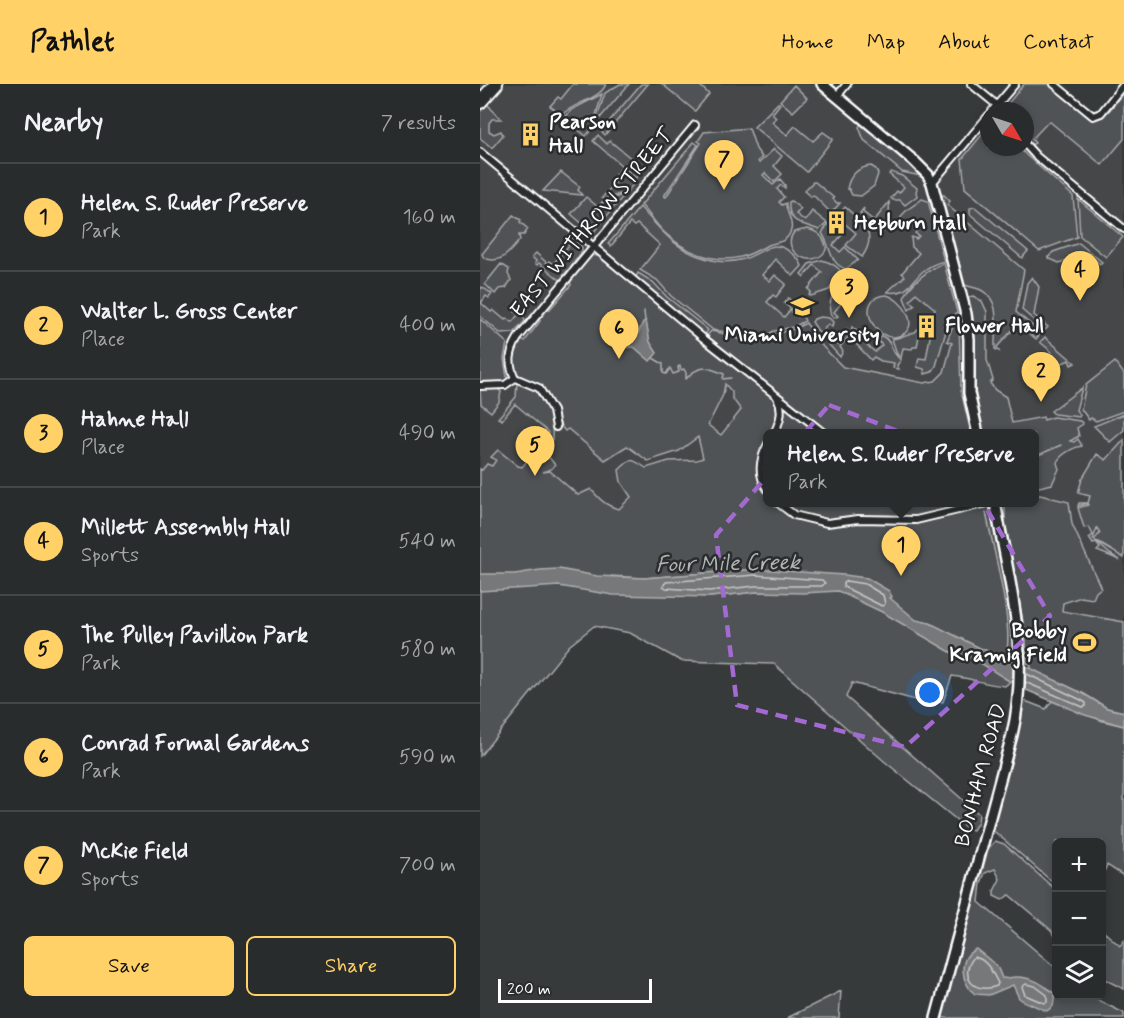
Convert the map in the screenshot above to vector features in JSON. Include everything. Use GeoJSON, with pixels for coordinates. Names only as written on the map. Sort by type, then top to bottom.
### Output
{"type":"FeatureCollection","features":[{"type":"Feature","properties":{"kind":"highway"},"geometry":{"type":"LineString","coordinates":[[480,96],[490,84]]}},
{"type":"Feature","properties":{"kind":"highway"},"geometry":{"type":"LineString","coordinates":[[480,102],[496,84]]}},
{"type":"Feature","properties":{"kind":"street"},"geometry":{"type":"LineString","coordinates":[[822,84],[928,174],[966,314],[969,339],[969,393],[977,429]]}},
{"type":"Feature","properties":{"kind":"street"},"geometry":{"type":"LineString","coordinates":[[837,96],[847,84]]}},
{"type":"Feature","properties":{"kind":"street"},"geometry":{"type":"LineString","coordinates":[[971,84],[989,102]]}},
{"type":"Feature","properties":{"kind":"street"},"geometry":{"type":"LineString","coordinates":[[1000,102],[1015,84]]}},
{"type":"Feature","properties":{"kind":"street"},"geometry":{"type":"LineString","coordinates":[[1054,84],[1090,115],[1095,116],[1101,113],[1124,84]]}},
{"type":"Feature","properties":{"kind":"street","name":"EAST WITHROW STREET"},"geometry":{"type":"LineString","coordinates":[[515,378],[509,359],[511,349],[518,338],[695,125]]}},
{"type":"Feature","properties":{"kind":"street"},"geometry":{"type":"LineString","coordinates":[[932,183],[980,126]]}},
{"type":"Feature","properties":{"kind":"street"},"geometry":{"type":"LineString","coordinates":[[480,152],[703,338],[819,429]]}},
{"type":"Feature","properties":{"kind":"street"},"geometry":{"type":"LineString","coordinates":[[1034,154],[1124,229]]}},
{"type":"Feature","properties":{"kind":"street"},"geometry":{"type":"LineString","coordinates":[[480,386],[505,385],[515,378],[532,384],[539,388],[553,411],[556,427]]}},
{"type":"Feature","properties":{"kind":"street"},"geometry":{"type":"LineString","coordinates":[[776,429],[782,408],[777,396]]}},
{"type":"Feature","properties":{"kind":"street"},"geometry":{"type":"LineString","coordinates":[[763,453],[759,468],[763,481]]}},
{"type":"Feature","properties":{"kind":"street"},"geometry":{"type":"LineString","coordinates":[[784,507],[794,514],[827,523],[858,519],[916,520],[972,507]]}},
{"type":"Feature","properties":{"kind":"street","name":"BONHAM ROAD"},"geometry":{"type":"LineString","coordinates":[[936,1018],[1012,735],[1020,693],[1021,660],[1018,628],[995,507]]}},
{"type":"Feature","properties":{"kind":"highlighted area"},"geometry":{"type":"Polygon","coordinates":[[[829,405],[953,452],[1050,616],[905,747],[737,705],[716,535],[829,405]]]}},
{"type":"Feature","properties":{"kind":"shaded area","name":"Miami University"},"geometry":{"type":"Polygon","coordinates":[[[480,84],[822,84],[937,180],[980,126],[980,156],[1034,156],[1034,102],[1010,102],[1023,98],[1124,131],[1124,697],[862,591],[480,584],[480,84]]]}},
{"type":"Feature","properties":{"kind":"shaded area"},"geometry":{"type":"Polygon","coordinates":[[[573,84],[606,84],[593,97],[572,107],[562,115],[550,106],[558,97],[561,99],[573,84]]]}},
{"type":"Feature","properties":{"kind":"shaded area"},"geometry":{"type":"Polygon","coordinates":[[[620,84],[629,84],[595,124],[605,93],[620,84]]]}},
{"type":"Feature","properties":{"kind":"shaded area"},"geometry":{"type":"Polygon","coordinates":[[[641,84],[648,84],[605,135],[601,131],[641,84]]]}},
{"type":"Feature","properties":{"kind":"shaded area"},"geometry":{"type":"Polygon","coordinates":[[[662,84],[698,84],[709,94],[695,111],[662,84]]]}},
{"type":"Feature","properties":{"kind":"shaded area"},"geometry":{"type":"Polygon","coordinates":[[[1024,84],[1049,84],[1088,117],[1099,118],[1109,111],[1124,92],[1124,139],[1102,165],[1049,121],[1034,137],[1034,102],[1009,102],[1024,84]]]}},
{"type":"Feature","properties":{"kind":"shaded area"},"geometry":{"type":"Polygon","coordinates":[[[794,85],[807,98],[793,112],[780,101],[794,85]]]}},
{"type":"Feature","properties":{"kind":"shaded area"},"geometry":{"type":"Polygon","coordinates":[[[602,94],[592,129],[586,136],[576,128],[581,121],[578,119],[573,125],[565,118],[571,110],[602,94]]]}},
{"type":"Feature","properties":{"kind":"shaded area"},"geometry":{"type":"Polygon","coordinates":[[[778,103],[780,104],[772,114],[776,118],[772,122],[787,135],[795,126],[813,141],[823,132],[833,139],[807,172],[754,127],[778,103]]]}},
{"type":"Feature","properties":{"kind":"shaded area"},"geometry":{"type":"Polygon","coordinates":[[[487,104],[501,119],[492,119],[489,123],[489,131],[494,134],[501,131],[503,135],[492,148],[480,138],[480,112],[487,104]]]}},
{"type":"Feature","properties":{"kind":"shaded area"},"geometry":{"type":"Polygon","coordinates":[[[861,123],[921,176],[902,172],[864,140],[859,127],[861,123]]]}},
{"type":"Feature","properties":{"kind":"shaded area"},"geometry":{"type":"Polygon","coordinates":[[[749,128],[756,149],[762,157],[759,163],[774,149],[782,156],[774,166],[782,174],[774,182],[765,173],[763,175],[773,185],[780,179],[785,185],[785,188],[781,185],[777,189],[784,197],[779,202],[782,205],[786,203],[791,230],[787,238],[741,257],[721,259],[700,255],[673,240],[641,205],[694,142],[698,145],[664,196],[666,197],[701,143],[698,141],[704,132],[749,128]]]}},
{"type":"Feature","properties":{"kind":"shaded area"},"geometry":{"type":"Polygon","coordinates":[[[598,135],[607,144],[610,141],[644,169],[636,178],[593,141],[598,135]]]}},
{"type":"Feature","properties":{"kind":"shaded area"},"geometry":{"type":"Polygon","coordinates":[[[980,137],[980,156],[1027,156],[1073,196],[1077,237],[1039,251],[965,188],[962,159],[980,137]]]}},
{"type":"Feature","properties":{"kind":"shaded area"},"geometry":{"type":"Polygon","coordinates":[[[871,166],[878,174],[874,186],[861,196],[852,195],[847,189],[852,176],[858,170],[871,166]]]}},
{"type":"Feature","properties":{"kind":"shaded area"},"geometry":{"type":"Polygon","coordinates":[[[621,168],[636,181],[627,192],[602,198],[619,178],[616,174],[621,168]]]}},
{"type":"Feature","properties":{"kind":"shaded area"},"geometry":{"type":"Polygon","coordinates":[[[561,172],[580,187],[578,190],[582,195],[543,191],[561,172]]]}},
{"type":"Feature","properties":{"kind":"shaded area"},"geometry":{"type":"Polygon","coordinates":[[[891,172],[902,176],[917,188],[917,196],[905,205],[900,200],[891,198],[904,187],[889,174],[891,172]]]}},
{"type":"Feature","properties":{"kind":"shaded area"},"geometry":{"type":"Polygon","coordinates":[[[813,182],[837,203],[840,203],[833,211],[830,212],[813,195],[811,197],[804,191],[813,182]]]}},
{"type":"Feature","properties":{"kind":"shaded area"},"geometry":{"type":"Polygon","coordinates":[[[625,194],[593,233],[571,214],[586,197],[598,207],[602,202],[625,194]]]}},
{"type":"Feature","properties":{"kind":"shaded area"},"geometry":{"type":"Polygon","coordinates":[[[944,195],[950,201],[947,205],[1024,270],[1016,312],[1041,333],[1036,339],[1018,324],[997,347],[999,351],[995,349],[995,308],[988,295],[979,289],[962,284],[939,197],[944,195]]]}},
{"type":"Feature","properties":{"kind":"shaded area"},"geometry":{"type":"Polygon","coordinates":[[[922,199],[928,201],[944,261],[924,270],[908,288],[899,292],[887,292],[905,276],[902,273],[919,253],[912,247],[911,238],[916,239],[919,236],[915,233],[919,228],[913,224],[905,228],[900,220],[905,212],[922,199]]]}},
{"type":"Feature","properties":{"kind":"shaded area"},"geometry":{"type":"Polygon","coordinates":[[[1078,199],[1123,237],[1106,257],[1080,236],[1078,199]]]}},
{"type":"Feature","properties":{"kind":"shaded area"},"geometry":{"type":"Polygon","coordinates":[[[791,201],[801,209],[796,214],[805,221],[812,211],[827,223],[819,230],[797,222],[793,219],[789,209],[791,201]]]}},
{"type":"Feature","properties":{"kind":"shaded area"},"geometry":{"type":"Polygon","coordinates":[[[889,202],[887,223],[881,234],[860,213],[864,208],[863,212],[874,221],[889,202]]]}},
{"type":"Feature","properties":{"kind":"shaded area"},"geometry":{"type":"Polygon","coordinates":[[[640,207],[678,245],[708,259],[722,262],[735,261],[769,247],[787,249],[802,266],[793,276],[775,259],[762,275],[770,281],[775,275],[786,284],[776,297],[773,295],[767,302],[784,317],[791,309],[784,303],[788,298],[796,305],[792,312],[798,317],[802,315],[805,321],[793,327],[774,331],[755,341],[746,340],[732,333],[713,330],[671,296],[657,280],[640,270],[660,245],[637,224],[634,226],[630,223],[611,246],[608,244],[640,207]]]}},
{"type":"Feature","properties":{"kind":"shaded area"},"geometry":{"type":"Polygon","coordinates":[[[845,207],[862,223],[869,235],[867,249],[862,257],[846,245],[856,233],[837,217],[845,207]]]}},
{"type":"Feature","properties":{"kind":"shaded area"},"geometry":{"type":"Polygon","coordinates":[[[975,207],[1028,251],[1022,258],[970,214],[970,208],[975,207]]]}},
{"type":"Feature","properties":{"kind":"shaded area"},"geometry":{"type":"Polygon","coordinates":[[[513,215],[521,220],[520,222],[528,229],[524,235],[519,235],[520,240],[509,253],[500,259],[484,258],[482,254],[513,215]]]}},
{"type":"Feature","properties":{"kind":"shaded area"},"geometry":{"type":"Polygon","coordinates":[[[828,224],[842,235],[833,245],[840,252],[845,247],[858,260],[846,269],[840,267],[833,259],[822,233],[828,224]]]}},
{"type":"Feature","properties":{"kind":"shaded area"},"geometry":{"type":"Polygon","coordinates":[[[807,229],[821,236],[826,246],[821,256],[814,259],[800,256],[791,246],[794,232],[807,229]]]}},
{"type":"Feature","properties":{"kind":"shaded area"},"geometry":{"type":"Polygon","coordinates":[[[571,238],[582,247],[582,252],[560,280],[539,263],[537,265],[535,263],[532,257],[536,253],[547,263],[549,261],[553,264],[569,245],[567,243],[571,238]]]}},
{"type":"Feature","properties":{"kind":"shaded area"},"geometry":{"type":"Polygon","coordinates":[[[1079,243],[1102,262],[1100,264],[1087,253],[1059,263],[1048,258],[1053,252],[1079,243]]]}},
{"type":"Feature","properties":{"kind":"shaded area"},"geometry":{"type":"Polygon","coordinates":[[[592,255],[602,257],[698,339],[706,337],[711,331],[730,335],[743,342],[754,343],[806,323],[823,347],[843,367],[924,383],[935,381],[944,372],[952,343],[947,341],[954,323],[959,321],[961,391],[970,429],[763,429],[763,507],[991,507],[1016,625],[1017,662],[1013,679],[1005,686],[952,676],[943,702],[919,701],[852,683],[846,697],[979,814],[978,822],[973,830],[968,829],[884,761],[774,664],[681,661],[630,633],[594,626],[569,646],[480,756],[480,469],[482,470],[487,464],[492,466],[496,460],[491,457],[498,450],[522,467],[541,445],[548,451],[548,456],[555,465],[543,472],[550,471],[578,495],[591,489],[603,502],[619,509],[631,497],[621,482],[619,470],[629,461],[632,460],[646,468],[669,461],[703,458],[698,437],[679,451],[648,461],[627,446],[605,460],[568,429],[565,431],[546,394],[515,371],[514,355],[519,341],[525,341],[540,321],[539,317],[545,310],[549,310],[571,285],[570,280],[592,255]],[[725,384],[723,395],[708,425],[721,435],[741,410],[732,398],[732,392],[725,384]],[[756,569],[644,578],[611,576],[666,594],[710,597],[756,592],[792,592],[756,569]]]}},
{"type":"Feature","properties":{"kind":"shaded area"},"geometry":{"type":"Polygon","coordinates":[[[822,260],[837,267],[842,274],[829,290],[811,296],[808,289],[822,272],[814,265],[804,277],[801,274],[809,264],[822,260]]]}},
{"type":"Feature","properties":{"kind":"shaded area"},"geometry":{"type":"Polygon","coordinates":[[[944,263],[957,312],[948,324],[936,366],[932,372],[925,374],[924,369],[917,367],[919,358],[926,359],[935,309],[916,293],[910,301],[915,305],[909,310],[904,298],[921,277],[944,263]]]}},
{"type":"Feature","properties":{"kind":"shaded area"},"geometry":{"type":"Polygon","coordinates":[[[501,264],[509,269],[508,274],[511,280],[506,288],[499,289],[495,294],[485,284],[501,264]]]}},
{"type":"Feature","properties":{"kind":"shaded area"},"geometry":{"type":"Polygon","coordinates":[[[638,273],[653,282],[667,297],[708,330],[705,335],[635,279],[638,273]]]}},
{"type":"Feature","properties":{"kind":"shaded area"},"geometry":{"type":"Polygon","coordinates":[[[846,273],[857,275],[865,283],[862,286],[858,283],[834,312],[838,316],[834,318],[831,314],[830,302],[846,273]]]}},
{"type":"Feature","properties":{"kind":"shaded area"},"geometry":{"type":"Polygon","coordinates":[[[1032,277],[1039,287],[1034,315],[1048,327],[1045,330],[1039,322],[1037,323],[1022,310],[1027,283],[1032,277]]]}},
{"type":"Feature","properties":{"kind":"shaded area"},"geometry":{"type":"Polygon","coordinates":[[[482,287],[492,294],[489,298],[486,296],[481,303],[491,312],[493,310],[505,320],[507,318],[512,322],[518,315],[515,312],[520,310],[525,321],[514,333],[501,334],[480,316],[482,287]]]}},
{"type":"Feature","properties":{"kind":"shaded area"},"geometry":{"type":"Polygon","coordinates":[[[886,295],[892,297],[903,307],[910,320],[906,332],[899,336],[890,337],[882,334],[871,320],[869,311],[871,304],[876,298],[886,295]]]}},
{"type":"Feature","properties":{"kind":"shaded area"},"geometry":{"type":"Polygon","coordinates":[[[973,296],[982,301],[987,312],[987,360],[993,380],[990,383],[995,390],[1006,397],[1012,423],[1053,417],[1080,421],[1083,424],[1077,428],[1079,436],[1070,441],[1074,442],[1078,439],[1082,446],[1067,452],[1058,460],[1059,469],[1052,484],[1039,487],[1039,429],[981,429],[973,398],[967,302],[969,297],[973,296]]]}},
{"type":"Feature","properties":{"kind":"shaded area"},"geometry":{"type":"Polygon","coordinates":[[[820,317],[829,318],[833,322],[832,327],[828,324],[822,332],[838,345],[844,338],[841,335],[847,329],[849,330],[849,336],[840,347],[843,351],[840,357],[812,322],[820,317]]]}},
{"type":"Feature","properties":{"kind":"shaded area"},"geometry":{"type":"Polygon","coordinates":[[[480,319],[507,343],[504,359],[509,378],[505,381],[480,384],[480,319]]]}},
{"type":"Feature","properties":{"kind":"shaded area"},"geometry":{"type":"Polygon","coordinates":[[[852,327],[864,337],[862,341],[875,352],[882,345],[878,341],[882,336],[886,338],[901,360],[897,365],[899,369],[893,368],[894,363],[881,361],[874,357],[871,360],[856,344],[859,340],[855,337],[851,338],[852,327]]]}},
{"type":"Feature","properties":{"kind":"shaded area"},"geometry":{"type":"Polygon","coordinates":[[[920,330],[917,347],[903,348],[901,358],[897,354],[892,339],[920,330]]]}},
{"type":"Feature","properties":{"kind":"shaded area"},"geometry":{"type":"Polygon","coordinates":[[[1045,337],[1075,363],[1071,365],[1069,360],[1056,366],[1057,371],[1033,382],[1031,377],[1052,352],[1040,342],[1045,337]]]}},
{"type":"Feature","properties":{"kind":"shaded area"},"geometry":{"type":"Polygon","coordinates":[[[1115,362],[1124,374],[1124,411],[1096,421],[1091,418],[1089,420],[1081,409],[1086,385],[1115,362]]]}},
{"type":"Feature","properties":{"kind":"shaded area"},"geometry":{"type":"Polygon","coordinates":[[[517,383],[534,388],[545,400],[552,419],[552,440],[542,443],[548,432],[515,404],[502,420],[498,418],[516,397],[517,383]]]}},
{"type":"Feature","properties":{"kind":"shaded area"},"geometry":{"type":"Polygon","coordinates":[[[497,388],[501,392],[499,402],[491,412],[481,404],[480,389],[497,388]]]}},
{"type":"Feature","properties":{"kind":"shaded area"},"geometry":{"type":"Polygon","coordinates":[[[1082,388],[1076,410],[1079,417],[1054,414],[1051,411],[1082,388]]]}},
{"type":"Feature","properties":{"kind":"shaded area"},"geometry":{"type":"Polygon","coordinates":[[[1124,414],[1124,430],[1110,442],[1094,426],[1124,414]]]}},
{"type":"Feature","properties":{"kind":"shaded area"},"geometry":{"type":"Polygon","coordinates":[[[1124,440],[1124,558],[1094,540],[1120,560],[1097,551],[1100,548],[1089,538],[1093,535],[1089,527],[1084,528],[1078,508],[1088,505],[1090,496],[1078,493],[1082,479],[1097,454],[1106,460],[1124,440]],[[1097,528],[1093,539],[1100,533],[1097,528]]]}},
{"type":"Feature","properties":{"kind":"shaded area"},"geometry":{"type":"Polygon","coordinates":[[[1039,495],[1069,502],[1072,524],[1101,588],[1093,599],[1081,597],[1063,603],[1062,611],[1124,622],[1124,712],[1107,708],[1084,694],[1032,670],[1030,664],[1027,663],[1026,639],[1005,522],[1005,507],[1039,507],[1039,495]]]}},
{"type":"Feature","properties":{"kind":"shaded area"},"geometry":{"type":"Polygon","coordinates":[[[1020,699],[1046,709],[1052,701],[1103,721],[1124,726],[1124,876],[1107,865],[1106,867],[1106,838],[1052,838],[1052,882],[988,826],[1020,699]]]}},
{"type":"Feature","properties":{"kind":"shaded area"},"geometry":{"type":"Polygon","coordinates":[[[995,841],[1004,844],[1052,886],[1052,931],[1009,895],[1002,900],[994,896],[1000,879],[995,869],[985,873],[981,883],[979,902],[1052,965],[1052,1000],[1097,1000],[1124,1013],[1124,1018],[944,1018],[942,1016],[977,875],[995,841]]]}},
{"type":"Feature","properties":{"kind":"shaded area"},"geometry":{"type":"Polygon","coordinates":[[[1106,934],[1120,946],[1124,941],[1124,989],[1106,980],[1106,934]]]}},
{"type":"Feature","properties":{"kind":"shaded area"},"geometry":{"type":"Polygon","coordinates":[[[841,991],[839,1018],[787,1018],[841,991]]]}},
{"type":"Feature","properties":{"kind":"water"},"geometry":{"type":"Polygon","coordinates":[[[646,321],[650,342],[657,353],[650,361],[634,347],[615,347],[616,342],[637,336],[643,322],[646,321]]]}},
{"type":"Feature","properties":{"kind":"water","name":"Four Mile Creek"},"geometry":{"type":"Polygon","coordinates":[[[559,569],[597,576],[644,578],[756,569],[867,578],[889,591],[892,597],[890,598],[916,620],[930,623],[980,648],[1017,662],[1084,694],[1107,708],[1124,712],[1124,726],[1085,715],[1017,686],[976,660],[952,653],[882,612],[838,591],[756,592],[710,597],[613,595],[559,586],[480,591],[480,574],[515,574],[559,569]]]}},
{"type":"Feature","properties":{"kind":"water"},"geometry":{"type":"Polygon","coordinates":[[[976,949],[997,966],[1002,978],[1027,978],[1050,990],[1052,1000],[1054,1000],[1053,1006],[1047,1011],[1023,1001],[1019,998],[1013,985],[989,995],[975,994],[967,984],[963,971],[966,958],[976,949]]]}},
{"type":"Feature","properties":{"kind":"waterway"},"geometry":{"type":"LineString","coordinates":[[644,311],[645,321]]}},
{"type":"Feature","properties":{"kind":"waterway"},"geometry":{"type":"LineString","coordinates":[[653,358],[663,364],[663,373],[666,374],[670,368],[673,374],[679,372],[678,367],[680,366],[681,370],[684,369],[686,373],[686,379],[695,371],[703,368],[724,374],[723,379],[731,378]]}},
{"type":"Feature","properties":{"kind":"waterway"},"geometry":{"type":"LineString","coordinates":[[1039,455],[1061,445]]}},
{"type":"Feature","properties":{"kind":"waterway"},"geometry":{"type":"LineString","coordinates":[[986,512],[998,565],[1008,628],[1005,658]]}},
{"type":"Feature","properties":{"kind":"place","name":"Pearson Hall"},"geometry":{"type":"Point","coordinates":[531,134]}},
{"type":"Feature","properties":{"kind":"place","name":"McKie Field"},"geometry":{"type":"Point","coordinates":[724,190]}},
{"type":"Feature","properties":{"kind":"place","name":"Hepburn Hall"},"geometry":{"type":"Point","coordinates":[836,223]}},
{"type":"Feature","properties":{"kind":"place","name":"Millett Assembly Hall"},"geometry":{"type":"Point","coordinates":[1080,301]}},
{"type":"Feature","properties":{"kind":"place","name":"Miami University"},"geometry":{"type":"Point","coordinates":[802,307]}},
{"type":"Feature","properties":{"kind":"place","name":"Hahne Hall"},"geometry":{"type":"Point","coordinates":[849,318]}},
{"type":"Feature","properties":{"kind":"place","name":"Flower Hall"},"geometry":{"type":"Point","coordinates":[927,326]}},
{"type":"Feature","properties":{"kind":"place","name":"Conrad Formal Gardens"},"geometry":{"type":"Point","coordinates":[619,359]}},
{"type":"Feature","properties":{"kind":"place","name":"Walter L. Gross Center"},"geometry":{"type":"Point","coordinates":[1041,402]}},
{"type":"Feature","properties":{"kind":"place","name":"The Pulley Pavillion Park"},"geometry":{"type":"Point","coordinates":[535,476]}},
{"type":"Feature","properties":{"kind":"place","name":"Helen S. Ruder Preserve"},"geometry":{"type":"Point","coordinates":[901,576]}},
{"type":"Feature","properties":{"kind":"place","name":"Bobby Kramig Field"},"geometry":{"type":"Point","coordinates":[1085,643]}}]}
